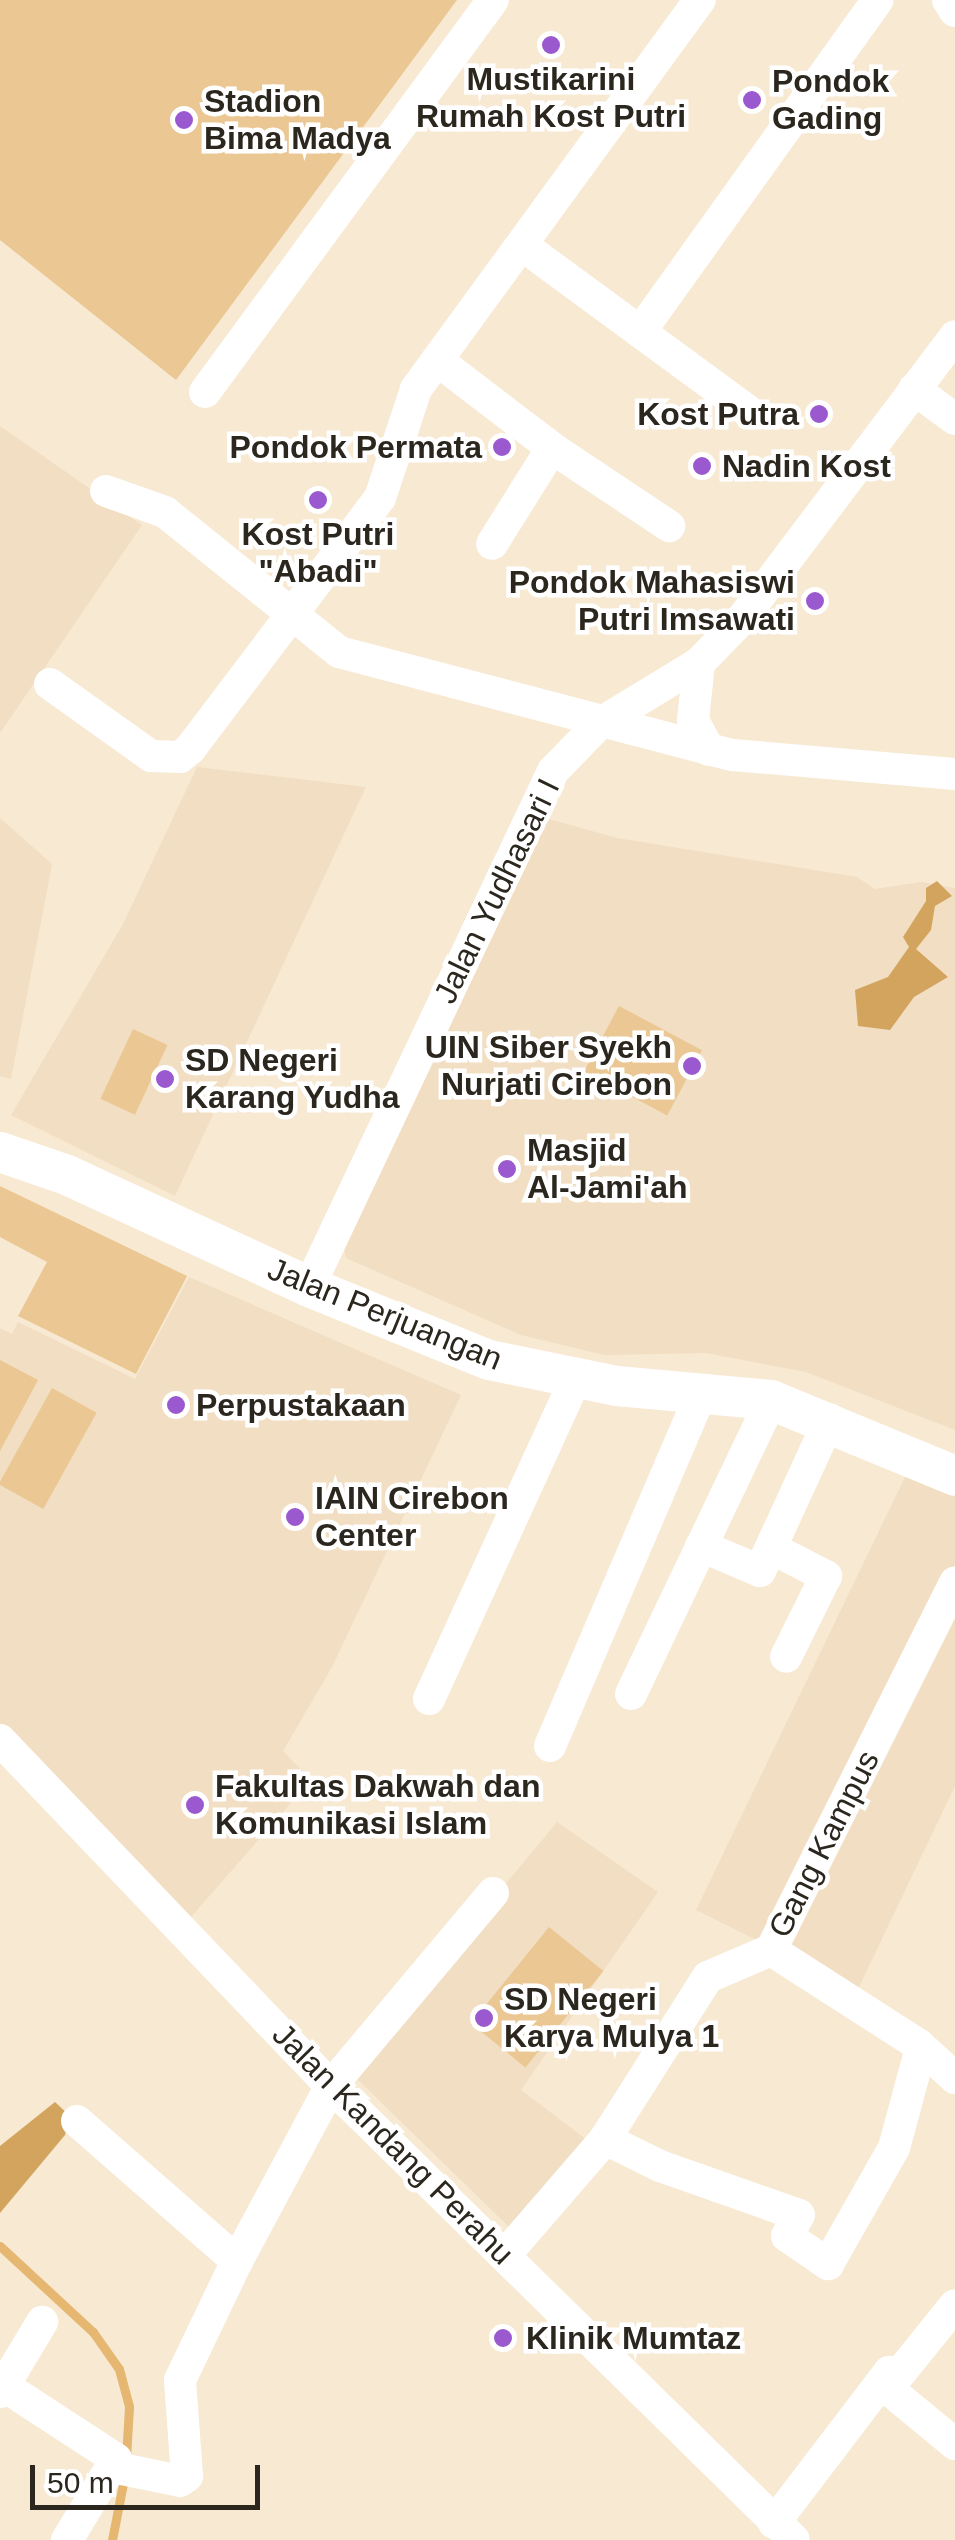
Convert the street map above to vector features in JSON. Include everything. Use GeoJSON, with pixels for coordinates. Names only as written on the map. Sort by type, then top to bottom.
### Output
{"type":"FeatureCollection","features":[{"type":"Feature","properties":{"kind":"street"},"geometry":{"type":"LineString","coordinates":[[205,392],[493,0]]}},
{"type":"Feature","properties":{"kind":"street"},"geometry":{"type":"LineString","coordinates":[[50,684],[151,756],[180,757],[373,507],[400,423],[438,360],[700,0]]}},
{"type":"Feature","properties":{"kind":"street"},"geometry":{"type":"LineString","coordinates":[[640,332],[878,0]]}},
{"type":"Feature","properties":{"kind":"street"},"geometry":{"type":"LineString","coordinates":[[948,0],[955,11]]}},
{"type":"Feature","properties":{"kind":"street"},"geometry":{"type":"LineString","coordinates":[[522,245],[748,411]]}},
{"type":"Feature","properties":{"kind":"street","name":"Jalan Yudhasari I"},"geometry":{"type":"LineString","coordinates":[[309,1287],[553,771],[598,724],[706,653],[742,619],[955,336]]}},
{"type":"Feature","properties":{"kind":"street"},"geometry":{"type":"LineString","coordinates":[[438,360],[552,448],[669,526]]}},
{"type":"Feature","properties":{"kind":"street"},"geometry":{"type":"LineString","coordinates":[[914,389],[955,420]]}},
{"type":"Feature","properties":{"kind":"street"},"geometry":{"type":"LineString","coordinates":[[492,544],[552,448]]}},
{"type":"Feature","properties":{"kind":"street"},"geometry":{"type":"LineString","coordinates":[[106,491],[165,512],[339,652],[598,724],[709,750],[955,774]]}},
{"type":"Feature","properties":{"kind":"street"},"geometry":{"type":"LineString","coordinates":[[706,653],[693,720],[709,750]]}},
{"type":"Feature","properties":{"kind":"street","name":"Jalan Perjuangan"},"geometry":{"type":"LineString","coordinates":[[0,1152],[67,1175],[309,1287],[489,1360],[576,1378],[770,1400],[830,1419],[955,1476]]}},
{"type":"Feature","properties":{"kind":"street"},"geometry":{"type":"LineString","coordinates":[[429,1699],[576,1378]]}},
{"type":"Feature","properties":{"kind":"street"},"geometry":{"type":"LineString","coordinates":[[550,1746],[701,1392]]}},
{"type":"Feature","properties":{"kind":"street"},"geometry":{"type":"LineString","coordinates":[[631,1694],[770,1400]]}},
{"type":"Feature","properties":{"kind":"street"},"geometry":{"type":"LineString","coordinates":[[701,1546],[760,1571],[830,1419]]}},
{"type":"Feature","properties":{"kind":"street"},"geometry":{"type":"LineString","coordinates":[[771,1548],[826,1576],[786,1657]]}},
{"type":"Feature","properties":{"kind":"street","name":"Gang Kampus"},"geometry":{"type":"LineString","coordinates":[[505,2255],[605,2138],[708,1977],[771,1950],[955,1582]]}},
{"type":"Feature","properties":{"kind":"street","name":"Jalan Kandang Perahu"},"geometry":{"type":"LineString","coordinates":[[0,1740],[331,2086],[784,2531]]}},
{"type":"Feature","properties":{"kind":"street"},"geometry":{"type":"LineString","coordinates":[[42,2322],[11,2347],[2,2389],[110,2450],[121,2469],[180,2481],[186,2476],[180,2380],[237,2261],[331,2086],[494,1893]]}},
{"type":"Feature","properties":{"kind":"street"},"geometry":{"type":"LineString","coordinates":[[771,1950],[921,2048],[955,2078]]}},
{"type":"Feature","properties":{"kind":"street"},"geometry":{"type":"LineString","coordinates":[[605,2138],[660,2166],[799,2215],[787,2236],[828,2264],[894,2148],[921,2048]]}},
{"type":"Feature","properties":{"kind":"street"},"geometry":{"type":"LineString","coordinates":[[77,2122],[237,2261]]}},
{"type":"Feature","properties":{"kind":"street"},"geometry":{"type":"LineString","coordinates":[[784,2531],[889,2372],[898,2377],[955,2305]]}},
{"type":"Feature","properties":{"kind":"street"},"geometry":{"type":"LineString","coordinates":[[881,2383],[955,2444]]}},
{"type":"Feature","properties":{"kind":"street"},"geometry":{"type":"LineString","coordinates":[[67,2540],[121,2469]]}},
{"type":"Feature","properties":{"kind":"shaded area","name":"Stadion Bima Madya"},"geometry":{"type":"Polygon","coordinates":[[[0,0],[457,0],[176,380],[0,240],[0,0]]]}},
{"type":"Feature","properties":{"kind":"shaded area"},"geometry":{"type":"Polygon","coordinates":[[[0,426],[142,525],[0,733],[0,426]]]}},
{"type":"Feature","properties":{"kind":"shaded area"},"geometry":{"type":"Polygon","coordinates":[[[197,767],[366,787],[175,1196],[11,1115],[123,924],[197,767]]]}},
{"type":"Feature","properties":{"kind":"shaded area"},"geometry":{"type":"Polygon","coordinates":[[[0,818],[52,864],[11,1079],[0,1076],[0,818]]]}},
{"type":"Feature","properties":{"kind":"shaded area","name":"UIN Siber Syekh Nurjati Cirebon"},"geometry":{"type":"Polygon","coordinates":[[[549,819],[617,838],[857,877],[875,889],[921,882],[955,888],[955,1430],[806,1372],[706,1353],[604,1355],[521,1335],[346,1258],[343,1243],[549,819]]]}},
{"type":"Feature","properties":{"kind":"shaded area"},"geometry":{"type":"Polygon","coordinates":[[[937,881],[952,896],[935,906],[931,930],[916,949],[948,977],[914,997],[890,1030],[858,1026],[855,990],[888,977],[909,947],[903,937],[926,901],[926,888],[937,881]]]}},
{"type":"Feature","properties":{"kind":"shaded area"},"geometry":{"type":"Polygon","coordinates":[[[619,1006],[702,1050],[667,1115],[584,1071],[619,1006]]]}},
{"type":"Feature","properties":{"kind":"shaded area"},"geometry":{"type":"Polygon","coordinates":[[[133,1029],[167,1045],[135,1115],[100,1099],[133,1029]]]}},
{"type":"Feature","properties":{"kind":"shaded area"},"geometry":{"type":"Polygon","coordinates":[[[0,1186],[187,1276],[136,1374],[18,1316],[47,1262],[0,1237],[0,1186]]]}},
{"type":"Feature","properties":{"kind":"shaded area"},"geometry":{"type":"Polygon","coordinates":[[[189,1277],[461,1395],[332,1667],[283,1751],[311,1780],[184,1925],[0,1730],[0,1328],[12,1334],[18,1322],[135,1379],[189,1277]]]}},
{"type":"Feature","properties":{"kind":"shaded area"},"geometry":{"type":"Polygon","coordinates":[[[0,1360],[38,1380],[0,1451],[0,1360]]]}},
{"type":"Feature","properties":{"kind":"shaded area"},"geometry":{"type":"Polygon","coordinates":[[[52,1388],[97,1413],[43,1509],[0,1482],[52,1388]]]}},
{"type":"Feature","properties":{"kind":"shaded area"},"geometry":{"type":"Polygon","coordinates":[[[906,1475],[955,1497],[955,1565],[767,1945],[696,1910],[906,1475]]]}},
{"type":"Feature","properties":{"kind":"shaded area"},"geometry":{"type":"Polygon","coordinates":[[[955,1594],[955,1786],[857,1991],[780,1953],[955,1594]]]}},
{"type":"Feature","properties":{"kind":"shaded area","name":"SD Negeri Karya Mulya 1"},"geometry":{"type":"Polygon","coordinates":[[[557,1822],[658,1892],[521,2090],[587,2140],[514,2232],[350,2072],[557,1822]]]}},
{"type":"Feature","properties":{"kind":"shaded area"},"geometry":{"type":"Polygon","coordinates":[[[549,1927],[603,1971],[525,2067],[471,2023],[549,1927]]]}},
{"type":"Feature","properties":{"kind":"shaded area"},"geometry":{"type":"Polygon","coordinates":[[[55,2102],[70,2116],[65,2135],[0,2213],[0,2146],[55,2102]]]}},
{"type":"Feature","properties":{"kind":"waterway"},"geometry":{"type":"LineString","coordinates":[[0,2246],[93,2332],[119,2369],[129,2407],[126,2457]]}},
{"type":"Feature","properties":{"kind":"waterway"},"geometry":{"type":"LineString","coordinates":[[112,2540],[124,2478]]}},
{"type":"Feature","properties":{"kind":"place","name":"Mustikarini Rumah Kost Putri"},"geometry":{"type":"Point","coordinates":[551,45]}},
{"type":"Feature","properties":{"kind":"place","name":"Pondok Gading"},"geometry":{"type":"Point","coordinates":[752,100]}},
{"type":"Feature","properties":{"kind":"place","name":"Stadion Bima Madya"},"geometry":{"type":"Point","coordinates":[184,120]}},
{"type":"Feature","properties":{"kind":"place","name":"Kost Putra"},"geometry":{"type":"Point","coordinates":[819,414]}},
{"type":"Feature","properties":{"kind":"place","name":"Pondok Permata"},"geometry":{"type":"Point","coordinates":[502,447]}},
{"type":"Feature","properties":{"kind":"place","name":"Nadin Kost"},"geometry":{"type":"Point","coordinates":[702,466]}},
{"type":"Feature","properties":{"kind":"place","name":"Kost Putri \"Abadi\""},"geometry":{"type":"Point","coordinates":[318,500]}},
{"type":"Feature","properties":{"kind":"place","name":"Pondok Mahasiswi Putri Imsawati"},"geometry":{"type":"Point","coordinates":[815,601]}},
{"type":"Feature","properties":{"kind":"place","name":"UIN Siber Syekh Nurjati Cirebon"},"geometry":{"type":"Point","coordinates":[692,1066]}},
{"type":"Feature","properties":{"kind":"place","name":"SD Negeri Karang Yudha"},"geometry":{"type":"Point","coordinates":[165,1079]}},
{"type":"Feature","properties":{"kind":"place","name":"Masjid Al-Jami'ah"},"geometry":{"type":"Point","coordinates":[507,1169]}},
{"type":"Feature","properties":{"kind":"place","name":"Perpustakaan"},"geometry":{"type":"Point","coordinates":[176,1405]}},
{"type":"Feature","properties":{"kind":"place","name":"IAIN Cirebon Center"},"geometry":{"type":"Point","coordinates":[295,1517]}},
{"type":"Feature","properties":{"kind":"place","name":"Fakultas Dakwah dan Komunikasi Islam"},"geometry":{"type":"Point","coordinates":[195,1805]}},
{"type":"Feature","properties":{"kind":"place","name":"SD Negeri Karya Mulya 1"},"geometry":{"type":"Point","coordinates":[484,2018]}},
{"type":"Feature","properties":{"kind":"place","name":"Klinik Mumtaz"},"geometry":{"type":"Point","coordinates":[503,2338]}}]}
